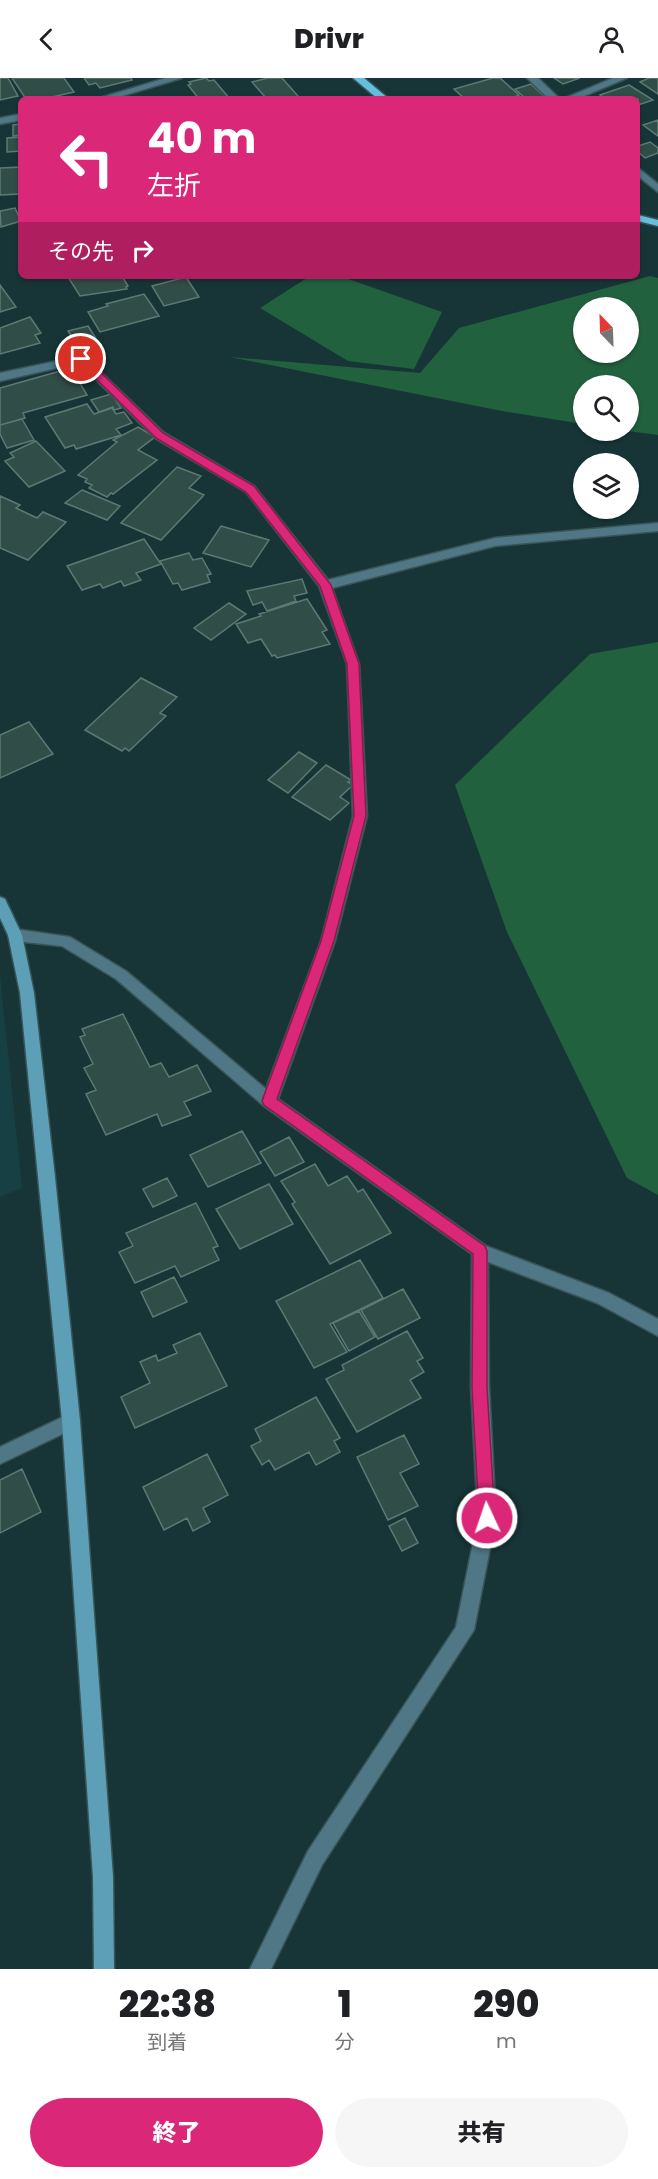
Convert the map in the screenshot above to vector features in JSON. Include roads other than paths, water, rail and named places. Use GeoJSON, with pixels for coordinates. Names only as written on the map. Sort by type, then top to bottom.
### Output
{"type":"FeatureCollection","features":[{"type":"Feature","properties":{"kind":"main road"},"geometry":{"type":"LineString","coordinates":[[358,78],[380,96]]}},
{"type":"Feature","properties":{"kind":"main road"},"geometry":{"type":"LineString","coordinates":[[640,218],[658,223]]}},
{"type":"Feature","properties":{"kind":"street"},"geometry":{"type":"LineString","coordinates":[[111,96],[177,78]]}},
{"type":"Feature","properties":{"kind":"street"},"geometry":{"type":"LineString","coordinates":[[532,78],[552,96]]}},
{"type":"Feature","properties":{"kind":"street"},"geometry":{"type":"LineString","coordinates":[[576,96],[622,78]]}},
{"type":"Feature","properties":{"kind":"street"},"geometry":{"type":"LineString","coordinates":[[0,121],[18,118]]}},
{"type":"Feature","properties":{"kind":"street"},"geometry":{"type":"LineString","coordinates":[[640,173],[658,189]]}},
{"type":"Feature","properties":{"kind":"street"},"geometry":{"type":"LineString","coordinates":[[0,377],[81,359],[159,435],[250,489],[325,585],[353,664],[360,816],[328,941],[269,1101]]}},
{"type":"Feature","properties":{"kind":"street"},"geometry":{"type":"LineString","coordinates":[[325,585],[495,542],[658,527]]}},
{"type":"Feature","properties":{"kind":"street"},"geometry":{"type":"LineString","coordinates":[[0,903],[15,935],[28,1004],[71,1421],[103,1877],[104,1969]]}},
{"type":"Feature","properties":{"kind":"street"},"geometry":{"type":"LineString","coordinates":[[15,935],[65,941],[121,975],[269,1101],[480,1251],[603,1299],[658,1328]]}},
{"type":"Feature","properties":{"kind":"street"},"geometry":{"type":"LineString","coordinates":[[260,1969],[315,1858],[465,1630],[487,1518],[480,1388],[480,1251]]}},
{"type":"Feature","properties":{"kind":"street"},"geometry":{"type":"LineString","coordinates":[[0,1456],[71,1421]]}}]}
